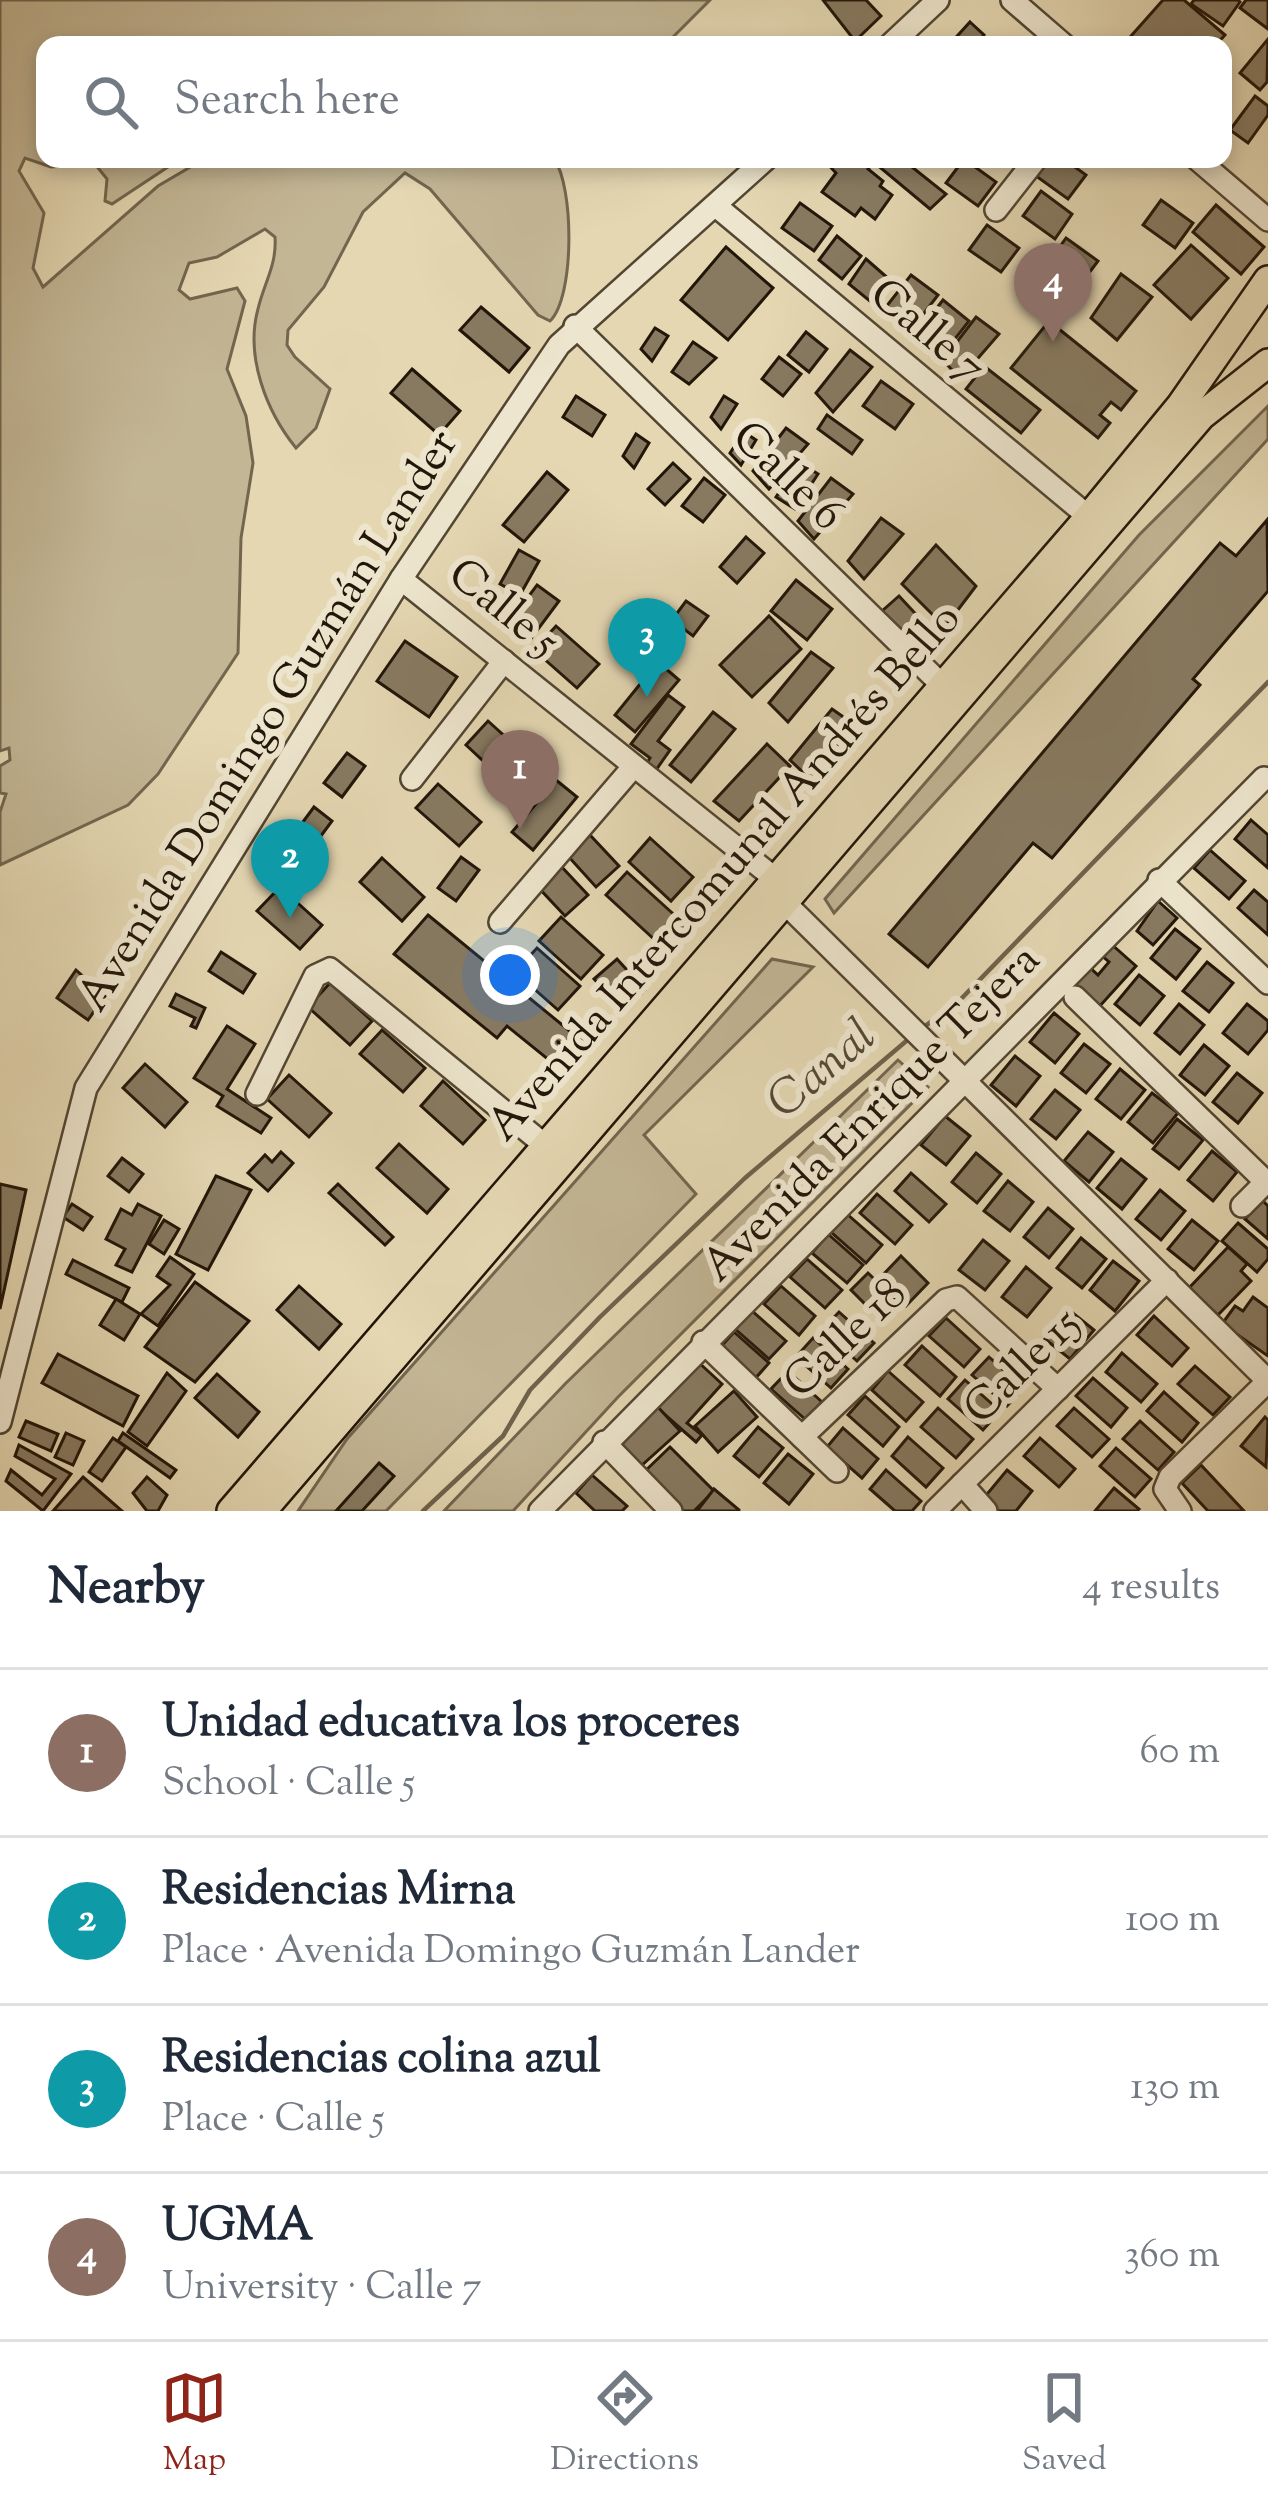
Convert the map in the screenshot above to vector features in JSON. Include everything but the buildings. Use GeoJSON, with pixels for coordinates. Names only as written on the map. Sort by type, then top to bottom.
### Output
{"type":"FeatureCollection","features":[{"type":"Feature","properties":{"kind":"main road","name":"Avenida Intercomunal Andrés Bello"},"geometry":{"type":"LineString","coordinates":[[262,1511],[782,892],[943,686],[1181,405],[1268,280]]}},
{"type":"Feature","properties":{"kind":"main road","name":"Avenida Intercomunal Andrés Bello"},"geometry":{"type":"LineString","coordinates":[[231,1511],[547,1147],[782,892],[1201,416],[1268,363]]}},
{"type":"Feature","properties":{"kind":"street"},"geometry":{"type":"LineString","coordinates":[[900,36],[938,0]]}},
{"type":"Feature","properties":{"kind":"street"},"geometry":{"type":"LineString","coordinates":[[1012,0],[1054,36]]}},
{"type":"Feature","properties":{"kind":"street","name":"Avenida Domingo Guzmán Lander"},"geometry":{"type":"LineString","coordinates":[[0,1422],[86,1088],[401,580],[575,326],[756,168]]}},
{"type":"Feature","properties":{"kind":"street"},"geometry":{"type":"LineString","coordinates":[[996,211],[1029,168]]}},
{"type":"Feature","properties":{"kind":"street"},"geometry":{"type":"LineString","coordinates":[[1207,168],[1268,220]]}},
{"type":"Feature","properties":{"kind":"street","name":"Calle 7"},"geometry":{"type":"LineString","coordinates":[[716,206],[1089,517]]}},
{"type":"Feature","properties":{"kind":"street","name":"Calle 6"},"geometry":{"type":"LineString","coordinates":[[575,326],[943,686]]}},
{"type":"Feature","properties":{"kind":"street","name":"Calle 5"},"geometry":{"type":"LineString","coordinates":[[401,580],[634,766],[782,892],[892,1009],[1268,1382]]}},
{"type":"Feature","properties":{"kind":"street"},"geometry":{"type":"LineString","coordinates":[[412,779],[505,661]]}},
{"type":"Feature","properties":{"kind":"street"},"geometry":{"type":"LineString","coordinates":[[500,922],[634,766]]}},
{"type":"Feature","properties":{"kind":"street","name":"Avenida Enrique Tejera"},"geometry":{"type":"LineString","coordinates":[[540,1511],[1264,778]]}},
{"type":"Feature","properties":{"kind":"street"},"geometry":{"type":"LineString","coordinates":[[1159,880],[1266,978]]}},
{"type":"Feature","properties":{"kind":"street"},"geometry":{"type":"LineString","coordinates":[[257,1094],[314,976],[330,969],[547,1147]]}},
{"type":"Feature","properties":{"kind":"street"},"geometry":{"type":"LineString","coordinates":[[1075,998],[1267,1181],[1242,1206]]}},
{"type":"Feature","properties":{"kind":"street","name":"Calle 15"},"geometry":{"type":"LineString","coordinates":[[935,1511],[1167,1280]]}},
{"type":"Feature","properties":{"kind":"street","name":"Calle 18"},"geometry":{"type":"LineString","coordinates":[[802,1437],[946,1300],[957,1297],[1058,1389]]}},
{"type":"Feature","properties":{"kind":"street"},"geometry":{"type":"LineString","coordinates":[[704,1342],[837,1471]]}},
{"type":"Feature","properties":{"kind":"street"},"geometry":{"type":"LineString","coordinates":[[1180,1511],[1165,1489],[1170,1477],[1268,1382]]}},
{"type":"Feature","properties":{"kind":"street"},"geometry":{"type":"LineString","coordinates":[[604,1442],[671,1511]]}},
{"type":"Feature","properties":{"kind":"street"},"geometry":{"type":"LineString","coordinates":[[962,1484],[986,1511]]}},
{"type":"Feature","properties":{"kind":"shaded area"},"geometry":{"type":"Polygon","coordinates":[[[0,0],[710,0],[674,36],[36,36],[36,162],[25,158],[19,171],[44,213],[33,268],[43,287],[158,186],[189,168],[558,168],[568,216],[568,266],[550,321],[538,315],[430,189],[405,173],[363,212],[324,287],[288,330],[287,345],[295,357],[330,389],[316,428],[296,448],[267,400],[254,345],[275,237],[265,229],[217,257],[189,263],[179,290],[190,299],[237,288],[245,301],[227,369],[246,416],[253,463],[241,538],[238,653],[158,774],[128,805],[0,865],[0,812],[6,794],[0,793],[0,766],[10,760],[9,748],[0,751],[0,0]]]}},
{"type":"Feature","properties":{"kind":"shaded area"},"geometry":{"type":"Polygon","coordinates":[[[98,168],[166,168],[112,204],[105,201],[107,179],[98,168]]]}},
{"type":"Feature","properties":{"kind":"shaded area"},"geometry":{"type":"Polygon","coordinates":[[[1268,406],[1268,439],[834,913],[825,899],[1139,535],[1268,406]]]}},
{"type":"Feature","properties":{"kind":"shaded area"},"geometry":{"type":"Polygon","coordinates":[[[772,959],[813,967],[644,1135],[696,1194],[386,1511],[298,1511],[347,1439],[772,959]]]}},
{"type":"Feature","properties":{"kind":"shaded area"},"geometry":{"type":"Polygon","coordinates":[[[898,1060],[928,1087],[618,1397],[513,1511],[444,1511],[565,1384],[898,1060]]]}},
{"type":"Feature","properties":{"kind":"waterway","name":"Canal"},"geometry":{"type":"LineString","coordinates":[[920,1030],[961,999],[1268,682]]}},
{"type":"Feature","properties":{"kind":"waterway","name":"Canal"},"geometry":{"type":"LineString","coordinates":[[423,1511],[503,1436],[530,1390],[600,1317],[745,1178],[911,1037]]}},
{"type":"Feature","properties":{"kind":"place","name":"UGMA"},"geometry":{"type":"Point","coordinates":[1053,342]}},
{"type":"Feature","properties":{"kind":"place","name":"Residencias colina azul"},"geometry":{"type":"Point","coordinates":[647,697]}},
{"type":"Feature","properties":{"kind":"place","name":"Unidad educativa los proceres"},"geometry":{"type":"Point","coordinates":[520,829]}},
{"type":"Feature","properties":{"kind":"place","name":"Residencias Mirna"},"geometry":{"type":"Point","coordinates":[290,918]}}]}
